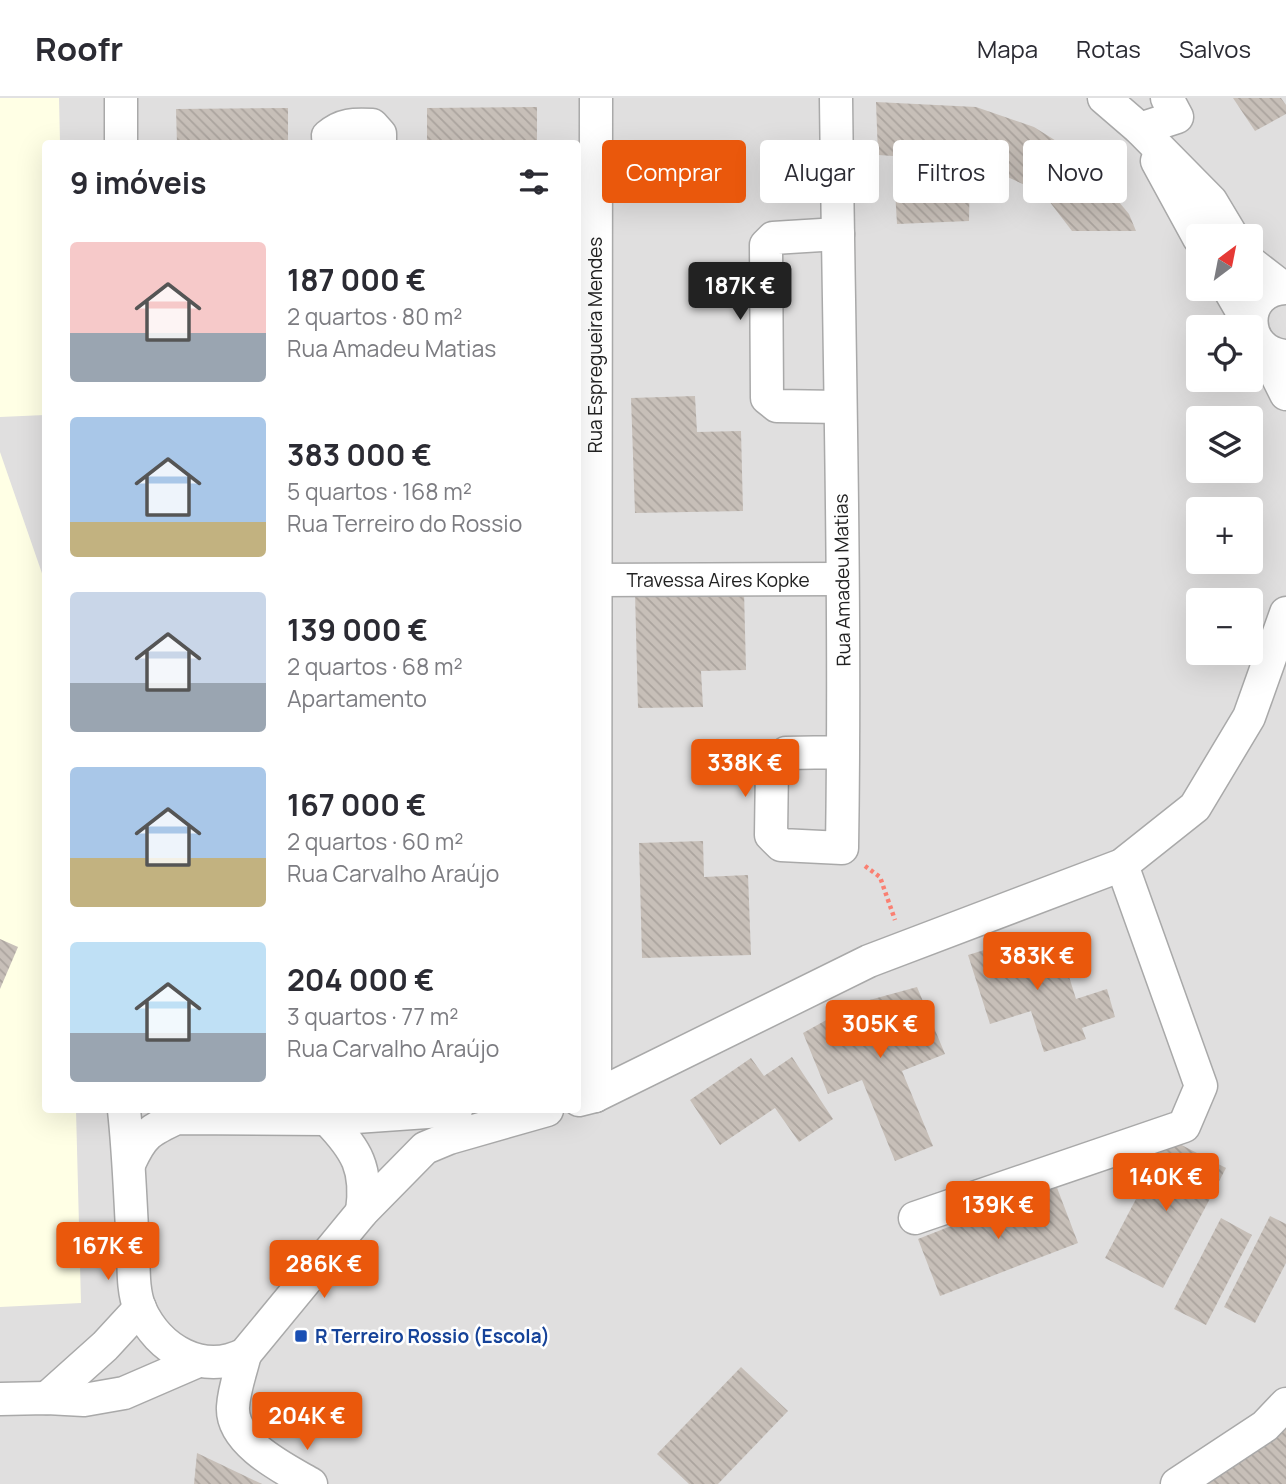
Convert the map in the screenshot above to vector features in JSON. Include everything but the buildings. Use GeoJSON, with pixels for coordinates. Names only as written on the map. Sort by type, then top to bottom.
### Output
{"type":"FeatureCollection","features":[{"type":"Feature","properties":{"kind":"street"},"geometry":{"type":"LineString","coordinates":[[121,98],[121,140]]}},
{"type":"Feature","properties":{"kind":"street","name":"Rua Espregueira Mendes"},"geometry":{"type":"LineString","coordinates":[[583,1098],[594,580],[596,98]]}},
{"type":"Feature","properties":{"kind":"street","name":"Rua Amadeu Matias"},"geometry":{"type":"LineString","coordinates":[[836,98],[842,579],[842,848]]}},
{"type":"Feature","properties":{"kind":"street"},"geometry":{"type":"LineString","coordinates":[[1104,98],[1140,129],[1211,201],[1225,224]]}},
{"type":"Feature","properties":{"kind":"street"},"geometry":{"type":"LineString","coordinates":[[1140,129],[1177,117],[1167,98]]}},
{"type":"Feature","properties":{"kind":"street"},"geometry":{"type":"LineString","coordinates":[[328,140],[328,136],[357,111],[380,134],[380,140]]}},
{"type":"Feature","properties":{"kind":"street"},"geometry":{"type":"LineString","coordinates":[[1140,129],[1192,224]]}},
{"type":"Feature","properties":{"kind":"street"},"geometry":{"type":"LineString","coordinates":[[838,234],[773,238],[766,245],[767,398],[777,406],[840,407]]}},
{"type":"Feature","properties":{"kind":"street"},"geometry":{"type":"LineString","coordinates":[[1264,272],[1284,287]]}},
{"type":"Feature","properties":{"kind":"street"},"geometry":{"type":"LineString","coordinates":[[1252,315],[1262,296],[1271,290],[1284,287]]}},
{"type":"Feature","properties":{"kind":"street"},"geometry":{"type":"LineString","coordinates":[[1263,344],[1286,394]]}},
{"type":"Feature","properties":{"kind":"street","name":"Travessa Aires Kopke"},"geometry":{"type":"LineString","coordinates":[[594,580],[842,579]]}},
{"type":"Feature","properties":{"kind":"street"},"geometry":{"type":"LineString","coordinates":[[583,1098],[869,961],[1122,866],[1195,807],[1249,717],[1280,653],[1286,613]]}},
{"type":"Feature","properties":{"kind":"street"},"geometry":{"type":"LineString","coordinates":[[842,848],[781,845],[771,835],[772,766],[786,753],[843,752]]}},
{"type":"Feature","properties":{"kind":"street"},"geometry":{"type":"LineString","coordinates":[[915,1218],[1184,1126],[1201,1086],[1122,866]]}},
{"type":"Feature","properties":{"kind":"street"},"geometry":{"type":"LineString","coordinates":[[124,1113],[130,1162],[135,1286],[139,1308],[155,1333],[182,1356],[198,1361],[229,1363],[246,1354]]}},
{"type":"Feature","properties":{"kind":"street"},"geometry":{"type":"LineString","coordinates":[[130,1162],[140,1140],[173,1114],[327,1119],[362,1113]]}},
{"type":"Feature","properties":{"kind":"street"},"geometry":{"type":"LineString","coordinates":[[311,1484],[257,1450],[241,1432],[232,1411],[234,1394],[246,1354],[362,1212],[425,1148],[449,1138],[536,1113]]}},
{"type":"Feature","properties":{"kind":"street"},"geometry":{"type":"LineString","coordinates":[[327,1119],[344,1136],[360,1162],[366,1188],[362,1212]]}},
{"type":"Feature","properties":{"kind":"street"},"geometry":{"type":"LineString","coordinates":[[47,1398],[105,1346],[139,1308]]}},
{"type":"Feature","properties":{"kind":"street"},"geometry":{"type":"LineString","coordinates":[[0,1399],[47,1398],[84,1401],[124,1393],[198,1361]]}},
{"type":"Feature","properties":{"kind":"street"},"geometry":{"type":"LineString","coordinates":[[1177,1484],[1265,1426],[1286,1404]]}},
{"type":"Feature","properties":{"kind":"path"},"geometry":{"type":"LineString","coordinates":[[842,848],[880,877],[904,948]]}},
{"type":"Feature","properties":{"kind":"shaded area"},"geometry":{"type":"Polygon","coordinates":[[[0,98],[1286,98],[1286,1484],[0,1484],[0,98]]]}},
{"type":"Feature","properties":{"kind":"shaded area"},"geometry":{"type":"Polygon","coordinates":[[[0,98],[59,98],[60,140],[42,140],[42,415],[0,417],[0,98]]]}},
{"type":"Feature","properties":{"kind":"shaded area"},"geometry":{"type":"Polygon","coordinates":[[[0,452],[42,573],[42,1113],[76,1113],[81,1303],[0,1307],[0,452]]]}},
{"type":"Feature","properties":{"kind":"place","name":"R Terreiro Rossio (Escola)"},"geometry":{"type":"Point","coordinates":[301,1336]}}]}
